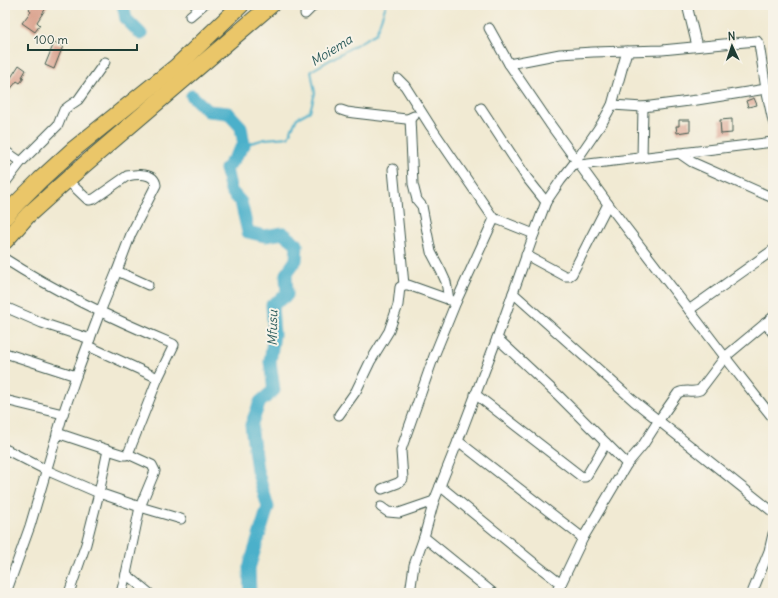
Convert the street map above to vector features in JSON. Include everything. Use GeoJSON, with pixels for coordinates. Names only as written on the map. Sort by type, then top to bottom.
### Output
{"type":"FeatureCollection","features":[{"type":"Feature","properties":{"kind":"highway"},"geometry":{"type":"LineString","coordinates":[[5,217],[40,180],[74,150],[176,68],[240,5]]}},
{"type":"Feature","properties":{"kind":"highway"},"geometry":{"type":"LineString","coordinates":[[5,241],[28,216],[67,180],[270,5]]}},
{"type":"Feature","properties":{"kind":"street"},"geometry":{"type":"LineString","coordinates":[[190,16],[203,5]]}},
{"type":"Feature","properties":{"kind":"street"},"geometry":{"type":"LineString","coordinates":[[305,14],[314,5]]}},
{"type":"Feature","properties":{"kind":"street"},"geometry":{"type":"LineString","coordinates":[[687,5],[697,46]]}},
{"type":"Feature","properties":{"kind":"street"},"geometry":{"type":"LineString","coordinates":[[489,28],[509,64],[578,163],[773,418]]}},
{"type":"Feature","properties":{"kind":"street"},"geometry":{"type":"LineString","coordinates":[[509,64],[560,54],[662,50],[757,41],[770,88],[773,121]]}},
{"type":"Feature","properties":{"kind":"street"},"geometry":{"type":"LineString","coordinates":[[410,593],[414,565],[434,501],[497,338],[546,202],[561,180],[578,163],[612,105],[627,51]]}},
{"type":"Feature","properties":{"kind":"street"},"geometry":{"type":"LineString","coordinates":[[5,183],[21,162],[58,125],[64,110],[78,100],[105,62]]}},
{"type":"Feature","properties":{"kind":"street"},"geometry":{"type":"LineString","coordinates":[[398,79],[405,86],[494,219],[534,234]]}},
{"type":"Feature","properties":{"kind":"street"},"geometry":{"type":"LineString","coordinates":[[612,105],[643,107],[770,88]]}},
{"type":"Feature","properties":{"kind":"street"},"geometry":{"type":"LineString","coordinates":[[642,158],[643,107]]}},
{"type":"Feature","properties":{"kind":"street"},"geometry":{"type":"LineString","coordinates":[[481,108],[527,178],[546,202]]}},
{"type":"Feature","properties":{"kind":"street"},"geometry":{"type":"LineString","coordinates":[[341,110],[406,119],[422,111]]}},
{"type":"Feature","properties":{"kind":"street"},"geometry":{"type":"LineString","coordinates":[[410,118],[413,184],[417,200],[422,206],[430,252],[441,271],[453,301]]}},
{"type":"Feature","properties":{"kind":"street"},"geometry":{"type":"LineString","coordinates":[[578,163],[642,158],[773,142]]}},
{"type":"Feature","properties":{"kind":"street"},"geometry":{"type":"LineString","coordinates":[[5,151],[21,162]]}},
{"type":"Feature","properties":{"kind":"street"},"geometry":{"type":"LineString","coordinates":[[679,153],[692,162],[773,198]]}},
{"type":"Feature","properties":{"kind":"street"},"geometry":{"type":"LineString","coordinates":[[393,169],[404,285]]}},
{"type":"Feature","properties":{"kind":"street"},"geometry":{"type":"LineString","coordinates":[[6,593],[8,580],[30,526],[57,433],[76,376],[131,234],[156,185],[155,180],[150,176],[127,176],[94,199],[89,200],[67,180]]}},
{"type":"Feature","properties":{"kind":"street"},"geometry":{"type":"LineString","coordinates":[[526,255],[565,276],[569,276],[572,274],[608,204]]}},
{"type":"Feature","properties":{"kind":"street"},"geometry":{"type":"LineString","coordinates":[[382,489],[398,483],[403,479],[402,447],[453,301],[494,219]]}},
{"type":"Feature","properties":{"kind":"street"},"geometry":{"type":"LineString","coordinates":[[689,310],[773,250]]}},
{"type":"Feature","properties":{"kind":"street"},"geometry":{"type":"LineString","coordinates":[[5,259],[29,274],[100,312],[173,344],[174,347],[158,378],[128,454]]}},
{"type":"Feature","properties":{"kind":"street"},"geometry":{"type":"LineString","coordinates":[[117,271],[148,285]]}},
{"type":"Feature","properties":{"kind":"street"},"geometry":{"type":"LineString","coordinates":[[339,415],[356,391],[370,362],[389,331],[398,305],[400,287],[408,285],[453,301]]}},
{"type":"Feature","properties":{"kind":"street"},"geometry":{"type":"LineString","coordinates":[[513,293],[634,401],[773,512]]}},
{"type":"Feature","properties":{"kind":"street"},"geometry":{"type":"LineString","coordinates":[[5,307],[89,342],[158,378]]}},
{"type":"Feature","properties":{"kind":"street"},"geometry":{"type":"LineString","coordinates":[[555,593],[561,584],[583,538],[627,464],[643,445],[678,393],[682,391],[696,392],[700,390],[725,357],[773,317]]}},
{"type":"Feature","properties":{"kind":"street"},"geometry":{"type":"LineString","coordinates":[[765,323],[773,333]]}},
{"type":"Feature","properties":{"kind":"street"},"geometry":{"type":"LineString","coordinates":[[497,338],[557,394],[627,464]]}},
{"type":"Feature","properties":{"kind":"street"},"geometry":{"type":"LineString","coordinates":[[5,353],[76,376]]}},
{"type":"Feature","properties":{"kind":"street"},"geometry":{"type":"LineString","coordinates":[[475,394],[582,477],[585,477],[606,442]]}},
{"type":"Feature","properties":{"kind":"street"},"geometry":{"type":"LineString","coordinates":[[5,400],[63,414]]}},
{"type":"Feature","properties":{"kind":"street"},"geometry":{"type":"LineString","coordinates":[[57,433],[124,455],[128,454],[152,465],[155,471],[140,507],[121,593]]}},
{"type":"Feature","properties":{"kind":"street"},"geometry":{"type":"LineString","coordinates":[[458,441],[583,538]]}},
{"type":"Feature","properties":{"kind":"street"},"geometry":{"type":"LineString","coordinates":[[5,449],[46,470],[99,493],[181,519]]}},
{"type":"Feature","properties":{"kind":"street"},"geometry":{"type":"LineString","coordinates":[[69,593],[86,544],[108,450]]}},
{"type":"Feature","properties":{"kind":"street"},"geometry":{"type":"LineString","coordinates":[[440,486],[561,584]]}},
{"type":"Feature","properties":{"kind":"street"},"geometry":{"type":"LineString","coordinates":[[380,507],[388,512],[399,513],[434,501]]}},
{"type":"Feature","properties":{"kind":"street"},"geometry":{"type":"LineString","coordinates":[[752,593],[771,552],[773,534]]}},
{"type":"Feature","properties":{"kind":"street"},"geometry":{"type":"LineString","coordinates":[[424,537],[494,593]]}},
{"type":"Feature","properties":{"kind":"street"},"geometry":{"type":"LineString","coordinates":[[126,574],[149,593]]}},
{"type":"Feature","properties":{"kind":"building"},"geometry":{"type":"Polygon","coordinates":[[[32,5],[48,5],[37,22],[40,25],[35,32],[22,23],[31,11],[29,9],[32,5]]]}},
{"type":"Feature","properties":{"kind":"building"},"geometry":{"type":"Polygon","coordinates":[[[54,43],[63,46],[54,69],[45,65],[54,43]]]}},
{"type":"Feature","properties":{"kind":"building"},"geometry":{"type":"Polygon","coordinates":[[[19,65],[26,70],[22,77],[24,78],[20,83],[17,81],[5,96],[5,87],[19,65]]]}},
{"type":"Feature","properties":{"kind":"building"},"geometry":{"type":"Polygon","coordinates":[[[754,98],[757,105],[748,107],[746,101],[754,98]]]}},
{"type":"Feature","properties":{"kind":"building"},"geometry":{"type":"Polygon","coordinates":[[[732,119],[732,133],[721,134],[720,120],[732,119]]]}},
{"type":"Feature","properties":{"kind":"building"},"geometry":{"type":"Polygon","coordinates":[[[679,120],[690,120],[690,131],[677,133],[676,126],[679,126],[679,120]]]}},
{"type":"Feature","properties":{"kind":"waterway","name":"Mfusu"},"geometry":{"type":"LineString","coordinates":[[123,5],[126,19],[141,34]]}},
{"type":"Feature","properties":{"kind":"waterway","name":"Moiema"},"geometry":{"type":"LineString","coordinates":[[244,145],[265,139],[288,137],[297,118],[310,111],[315,93],[311,71],[376,33],[386,5]]}},
{"type":"Feature","properties":{"kind":"waterway","name":"Mfusu"},"geometry":{"type":"LineString","coordinates":[[192,96],[208,111],[228,113],[241,127],[244,145],[226,169],[231,191],[241,202],[248,232],[265,236],[283,233],[297,244],[296,260],[286,274],[287,295],[272,305],[274,334],[270,362],[274,390],[260,402],[251,425],[257,470],[268,507],[249,568],[250,593]]}}]}
